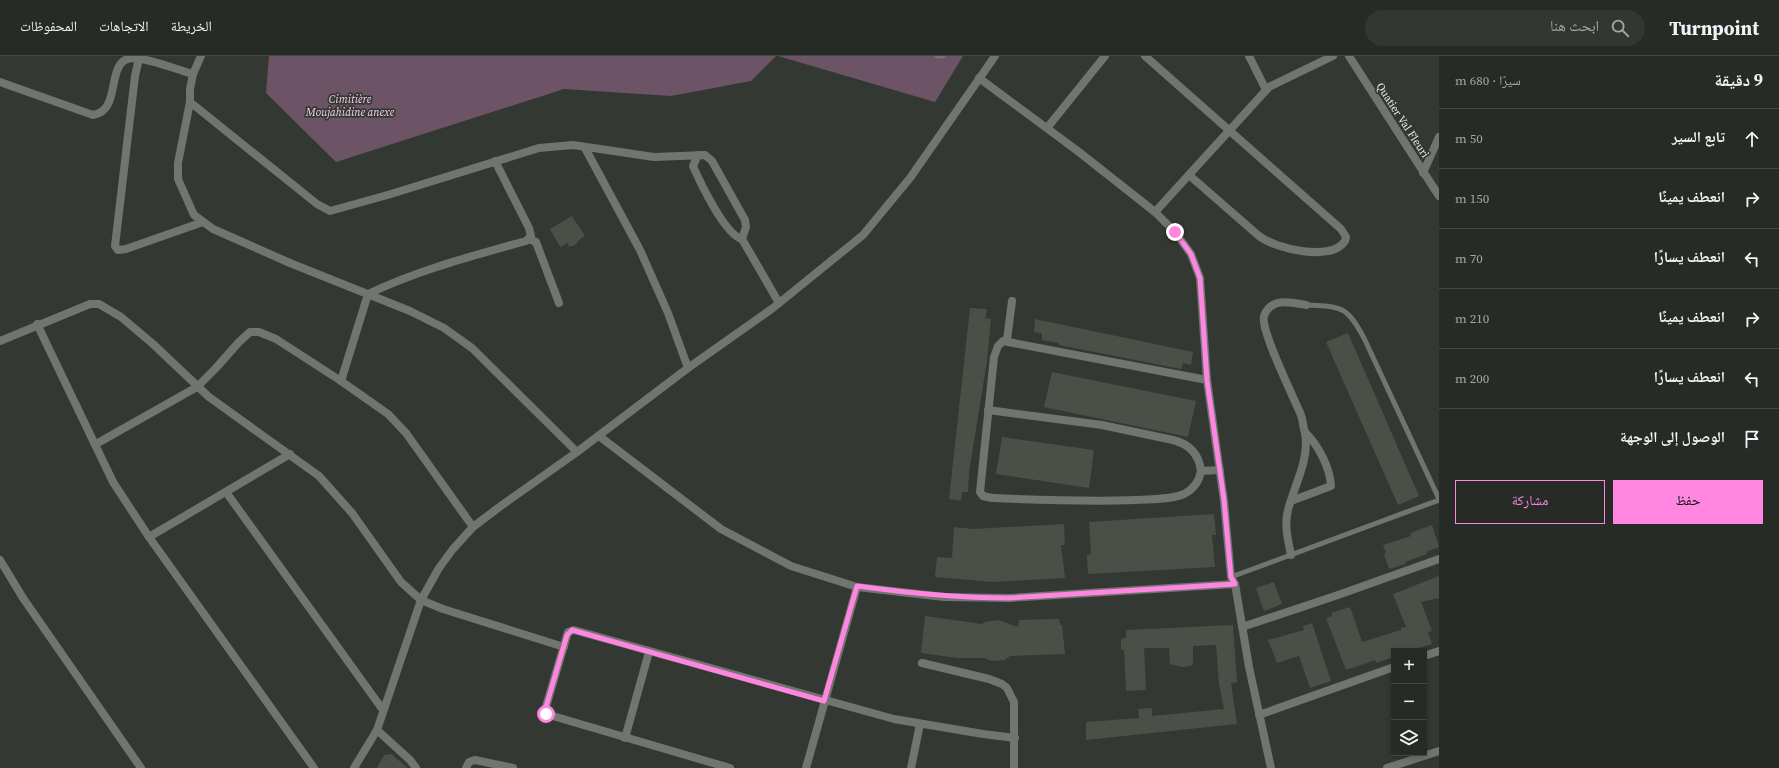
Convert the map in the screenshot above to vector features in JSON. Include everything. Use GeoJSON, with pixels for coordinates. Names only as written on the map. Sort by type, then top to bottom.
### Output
{"type":"FeatureCollection","features":[{"type":"Feature","properties":{"kind":"street"},"geometry":{"type":"LineString","coordinates":[[201,56],[193,74],[190,88],[190,102],[178,163],[178,179],[194,214],[213,229],[283,260],[410,311],[444,328],[472,348],[578,452]]}},
{"type":"Feature","properties":{"kind":"street"},"geometry":{"type":"LineString","coordinates":[[354,768],[377,730],[421,600],[439,568],[452,549],[473,527],[522,490],[578,452],[688,368],[779,303],[846,250],[876,222],[910,178],[995,56]]}},
{"type":"Feature","properties":{"kind":"street"},"geometry":{"type":"LineString","coordinates":[[1047,128],[1105,56]]}},
{"type":"Feature","properties":{"kind":"street"},"geometry":{"type":"LineString","coordinates":[[1145,56],[1341,229],[1346,237],[1343,244],[1333,250],[1320,253],[1272,244],[1259,236],[1189,175]]}},
{"type":"Feature","properties":{"kind":"street"},"geometry":{"type":"LineString","coordinates":[[1249,56],[1266,90]]}},
{"type":"Feature","properties":{"kind":"street"},"geometry":{"type":"LineString","coordinates":[[1155,212],[1266,90],[1277,82],[1334,56]]}},
{"type":"Feature","properties":{"kind":"street","name":"Quatier Val Fleuri"},"geometry":{"type":"LineString","coordinates":[[1349,56],[1439,196]]}},
{"type":"Feature","properties":{"kind":"street"},"geometry":{"type":"LineString","coordinates":[[0,82],[92,115],[102,112],[106,108],[116,73],[124,59],[139,59],[193,74]]}},
{"type":"Feature","properties":{"kind":"street"},"geometry":{"type":"LineString","coordinates":[[139,59],[135,76],[115,246],[118,250],[126,250],[203,222]]}},
{"type":"Feature","properties":{"kind":"street"},"geometry":{"type":"LineString","coordinates":[[979,78],[1047,128],[1155,212],[1184,242],[1197,266],[1203,302],[1207,380],[1220,470],[1233,581],[1259,715],[1271,768]]}},
{"type":"Feature","properties":{"kind":"street"},"geometry":{"type":"LineString","coordinates":[[190,102],[318,204],[330,211],[391,194],[539,148],[562,145],[654,157],[705,155],[712,161],[745,220],[746,227],[742,239],[779,303]]}},
{"type":"Feature","properties":{"kind":"street"},"geometry":{"type":"LineString","coordinates":[[1423,173],[1439,137]]}},
{"type":"Feature","properties":{"kind":"street"},"geometry":{"type":"LineString","coordinates":[[585,148],[640,250],[668,313],[688,368]]}},
{"type":"Feature","properties":{"kind":"street"},"geometry":{"type":"LineString","coordinates":[[698,155],[693,166],[702,186],[729,231],[736,238],[742,239]]}},
{"type":"Feature","properties":{"kind":"street"},"geometry":{"type":"LineString","coordinates":[[495,161],[529,228],[531,233],[529,239]]}},
{"type":"Feature","properties":{"kind":"street"},"geometry":{"type":"LineString","coordinates":[[341,381],[368,294],[394,282],[439,266],[529,239],[536,242],[560,303]]}},
{"type":"Feature","properties":{"kind":"street"},"geometry":{"type":"LineString","coordinates":[[1007,340],[1012,301]]}},
{"type":"Feature","properties":{"kind":"street"},"geometry":{"type":"LineString","coordinates":[[1292,555],[1286,535],[1287,511],[1291,501],[1306,442],[1301,418],[1268,338],[1264,318],[1269,307],[1276,302],[1306,305]]}},
{"type":"Feature","properties":{"kind":"street"},"geometry":{"type":"LineString","coordinates":[[0,341],[37,324],[90,304],[99,304],[121,317],[196,386],[230,413],[290,454],[319,476],[342,499],[396,576],[421,600],[443,609],[564,647]]}},
{"type":"Feature","properties":{"kind":"street"},"geometry":{"type":"LineString","coordinates":[[37,324],[113,482],[150,537],[314,768]]}},
{"type":"Feature","properties":{"kind":"street"},"geometry":{"type":"LineString","coordinates":[[96,444],[196,386],[215,369],[239,342],[254,331],[276,338],[388,414],[406,433],[473,527]]}},
{"type":"Feature","properties":{"kind":"street"},"geometry":{"type":"LineString","coordinates":[[988,410],[1102,425],[1183,443],[1192,450],[1199,459],[1201,471],[1195,487],[1178,496],[1101,501],[985,496],[980,492],[988,410],[994,357],[1000,343],[1007,340],[1207,380]]}},
{"type":"Feature","properties":{"kind":"street"},"geometry":{"type":"LineString","coordinates":[[1291,501],[1331,486],[1324,460],[1317,447],[1304,432]]}},
{"type":"Feature","properties":{"kind":"street"},"geometry":{"type":"LineString","coordinates":[[599,436],[721,529],[791,566],[857,586],[944,597],[971,598],[1036,596],[1233,581]]}},
{"type":"Feature","properties":{"kind":"street"},"geometry":{"type":"LineString","coordinates":[[150,537],[290,454]]}},
{"type":"Feature","properties":{"kind":"street"},"geometry":{"type":"LineString","coordinates":[[1201,471],[1220,470]]}},
{"type":"Feature","properties":{"kind":"street"},"geometry":{"type":"LineString","coordinates":[[226,492],[383,710]]}},
{"type":"Feature","properties":{"kind":"street"},"geometry":{"type":"LineString","coordinates":[[1242,627],[1439,559]]}},
{"type":"Feature","properties":{"kind":"street"},"geometry":{"type":"LineString","coordinates":[[0,560],[23,598],[141,768]]}},
{"type":"Feature","properties":{"kind":"street"},"geometry":{"type":"LineString","coordinates":[[806,768],[857,586]]}},
{"type":"Feature","properties":{"kind":"street"},"geometry":{"type":"LineString","coordinates":[[730,768],[698,764],[625,738],[546,714],[545,710],[568,632],[574,630],[824,701],[920,724],[1015,738]]}},
{"type":"Feature","properties":{"kind":"street"},"geometry":{"type":"LineString","coordinates":[[1427,655],[1439,651]]}},
{"type":"Feature","properties":{"kind":"street"},"geometry":{"type":"LineString","coordinates":[[625,738],[648,652]]}},
{"type":"Feature","properties":{"kind":"street"},"geometry":{"type":"LineString","coordinates":[[922,663],[989,679],[1008,688],[1014,702],[1014,768]]}},
{"type":"Feature","properties":{"kind":"street"},"geometry":{"type":"LineString","coordinates":[[1259,715],[1391,668]]}},
{"type":"Feature","properties":{"kind":"street"},"geometry":{"type":"LineString","coordinates":[[911,768],[920,724]]}},
{"type":"Feature","properties":{"kind":"street"},"geometry":{"type":"LineString","coordinates":[[377,730],[410,760],[416,768]]}},
{"type":"Feature","properties":{"kind":"street"},"geometry":{"type":"LineString","coordinates":[[1387,768],[1439,751]]}},
{"type":"Feature","properties":{"kind":"street"},"geometry":{"type":"LineString","coordinates":[[466,768],[469,762],[475,760],[514,768]]}},
{"type":"Feature","properties":{"kind":"lane"},"geometry":{"type":"LineString","coordinates":[[937,56],[943,56]]}},
{"type":"Feature","properties":{"kind":"lane"},"geometry":{"type":"LineString","coordinates":[[1233,581],[1292,555],[1439,500],[1364,338],[1352,318],[1340,308],[1306,305]]}},
{"type":"Feature","properties":{"kind":"green space","name":"Cimitière Moujahidine anexe"},"geometry":{"type":"Polygon","coordinates":[[[269,56],[776,56],[751,81],[671,96],[564,89],[336,162],[266,93],[269,56]]]}},
{"type":"Feature","properties":{"kind":"green space"},"geometry":{"type":"Polygon","coordinates":[[[778,56],[963,56],[935,102],[778,56]]]}},
{"type":"Feature","properties":{"kind":"building"},"geometry":{"type":"Polygon","coordinates":[[[572,216],[585,236],[575,245],[569,247],[568,243],[560,247],[550,229],[572,216]]]}},
{"type":"Feature","properties":{"kind":"building"},"geometry":{"type":"Polygon","coordinates":[[[970,308],[987,309],[985,318],[991,319],[987,361],[969,472],[968,492],[962,492],[961,501],[949,499],[970,308]]]}},
{"type":"Feature","properties":{"kind":"building"},"geometry":{"type":"Polygon","coordinates":[[[1035,319],[1193,352],[1191,365],[1183,363],[1181,369],[1059,345],[1059,343],[1042,340],[1042,333],[1034,332],[1035,319]]]}},
{"type":"Feature","properties":{"kind":"building"},"geometry":{"type":"Polygon","coordinates":[[[1348,333],[1419,496],[1398,505],[1326,342],[1348,333]]]}},
{"type":"Feature","properties":{"kind":"building"},"geometry":{"type":"Polygon","coordinates":[[[1052,372],[1196,401],[1188,437],[1044,407],[1052,372]]]}},
{"type":"Feature","properties":{"kind":"building"},"geometry":{"type":"Polygon","coordinates":[[[1002,437],[1094,450],[1089,488],[996,474],[1002,437]]]}},
{"type":"Feature","properties":{"kind":"building"},"geometry":{"type":"Polygon","coordinates":[[[1214,514],[1216,535],[1212,535],[1215,567],[1088,574],[1087,555],[1091,554],[1089,522],[1214,514]]]}},
{"type":"Feature","properties":{"kind":"building"},"geometry":{"type":"Polygon","coordinates":[[[1064,524],[1065,545],[1061,545],[1065,578],[993,582],[935,577],[937,557],[952,558],[954,527],[973,529],[1064,524]]]}},
{"type":"Feature","properties":{"kind":"building"},"geometry":{"type":"Polygon","coordinates":[[[1432,525],[1439,547],[1426,552],[1427,554],[1405,562],[1406,564],[1389,569],[1384,554],[1386,553],[1383,545],[1411,536],[1410,533],[1432,525]]]}},
{"type":"Feature","properties":{"kind":"building"},"geometry":{"type":"Polygon","coordinates":[[[1439,576],[1439,598],[1421,602],[1432,631],[1428,632],[1432,644],[1418,648],[1391,648],[1391,658],[1376,663],[1375,660],[1346,670],[1326,618],[1332,616],[1331,613],[1350,607],[1362,642],[1401,630],[1401,628],[1406,627],[1393,594],[1439,576]]]}},
{"type":"Feature","properties":{"kind":"building"},"geometry":{"type":"Polygon","coordinates":[[[1274,582],[1282,604],[1264,611],[1256,588],[1274,582]]]}},
{"type":"Feature","properties":{"kind":"building"},"geometry":{"type":"Polygon","coordinates":[[[925,616],[982,624],[985,622],[998,620],[1018,627],[1019,620],[1059,619],[1060,625],[1062,625],[1065,654],[1010,656],[1005,660],[991,661],[985,658],[958,658],[921,653],[925,616]]]}},
{"type":"Feature","properties":{"kind":"building"},"geometry":{"type":"Polygon","coordinates":[[[1312,623],[1331,681],[1310,688],[1299,656],[1277,663],[1268,640],[1304,630],[1303,626],[1312,623]]]}},
{"type":"Feature","properties":{"kind":"building"},"geometry":{"type":"Polygon","coordinates":[[[1233,625],[1237,682],[1231,683],[1237,724],[1086,740],[1086,722],[1139,718],[1138,709],[1152,708],[1152,716],[1224,709],[1219,684],[1216,645],[1193,646],[1193,663],[1191,666],[1182,667],[1170,664],[1169,648],[1144,648],[1146,690],[1126,691],[1124,649],[1121,650],[1121,639],[1126,638],[1126,630],[1233,625]]]}},
{"type":"Feature","properties":{"kind":"building"},"geometry":{"type":"Polygon","coordinates":[[[391,754],[408,768],[377,768],[384,755],[391,754]]]}},
{"type":"Feature","properties":{"kind":"route"},"geometry":{"type":"LineString","coordinates":[[546,714],[545,710],[567,635],[568,632],[572,630],[824,701],[857,586],[944,597],[1008,598],[1235,584],[1231,577],[1224,500],[1210,407],[1200,278],[1197,266],[1191,254],[1184,242],[1175,232]]}}]}
